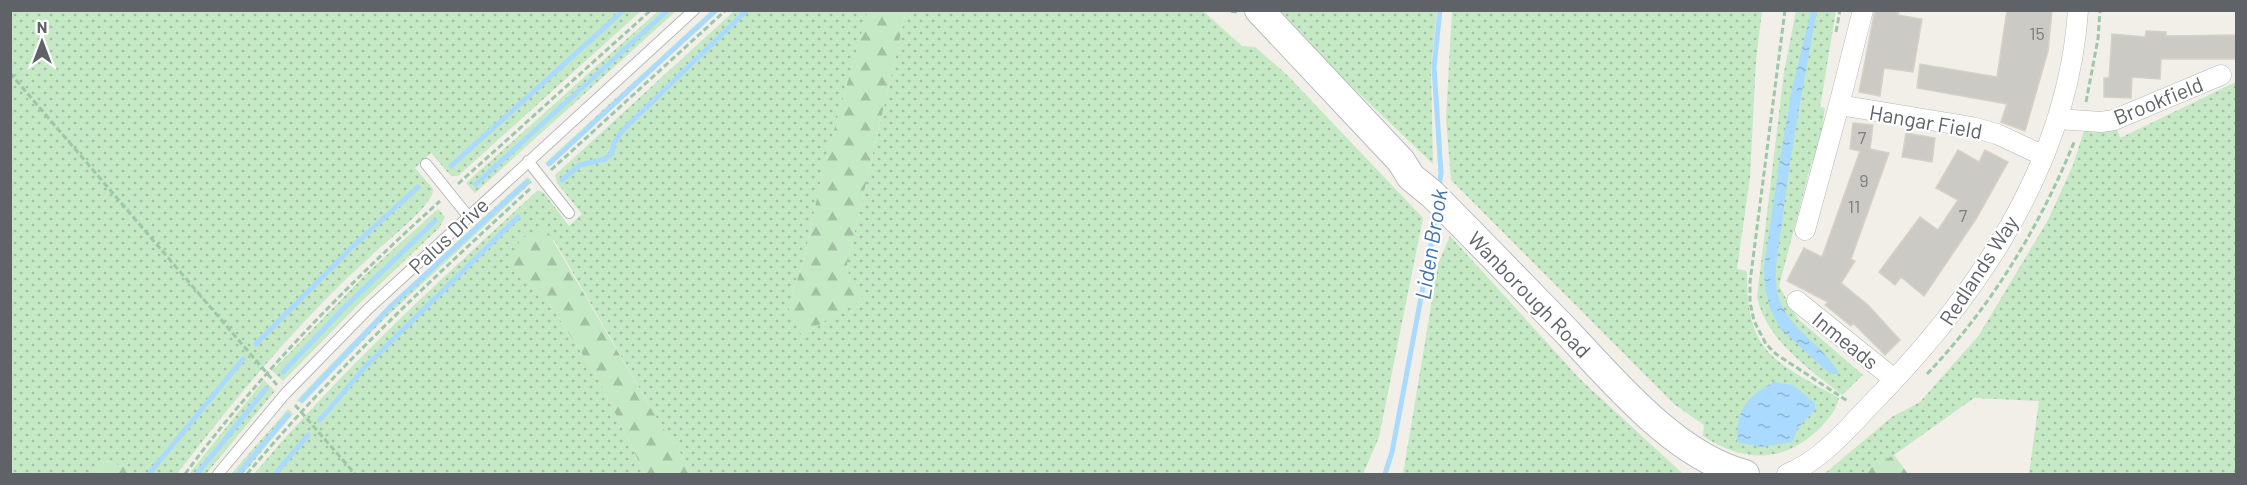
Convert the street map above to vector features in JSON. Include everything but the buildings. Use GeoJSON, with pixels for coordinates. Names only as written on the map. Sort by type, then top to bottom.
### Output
{"type":"FeatureCollection","features":[{"type":"Feature","properties":{"kind":"street","name":"Wanborough Road"},"geometry":{"type":"LineString","coordinates":[[1259,10],[1421,186],[1456,217],[1600,367],[1673,436],[1717,466],[1744,474]]}},
{"type":"Feature","properties":{"kind":"street","name":"Hangar Field"},"geometry":{"type":"LineString","coordinates":[[1805,230],[1863,10]]}},
{"type":"Feature","properties":{"kind":"street","name":"Redlands Way"},"geometry":{"type":"LineString","coordinates":[[1786,474],[1812,460],[1894,380],[1958,308],[1989,261],[2014,218],[2044,156],[2058,119],[2071,74],[2078,10]]}},
{"type":"Feature","properties":{"kind":"street","name":"Brookfield"},"geometry":{"type":"LineString","coordinates":[[2058,119],[2101,122],[2114,120],[2221,75]]}},
{"type":"Feature","properties":{"kind":"street","name":"Hangar Field"},"geometry":{"type":"LineString","coordinates":[[1839,105],[1972,127],[1997,134],[2044,156]]}},
{"type":"Feature","properties":{"kind":"street","name":"Inmeads"},"geometry":{"type":"LineString","coordinates":[[1797,302],[1894,380]]}},
{"type":"Feature","properties":{"kind":"lane","name":"Palus Drive"},"geometry":{"type":"LineString","coordinates":[[218,474],[285,394],[368,309],[694,10]]}},
{"type":"Feature","properties":{"kind":"lane"},"geometry":{"type":"LineString","coordinates":[[528,160],[569,213]]}},
{"type":"Feature","properties":{"kind":"lane"},"geometry":{"type":"LineString","coordinates":[[426,164],[468,216]]}},
{"type":"Feature","properties":{"kind":"path"},"geometry":{"type":"LineString","coordinates":[[185,474],[266,372],[346,288],[651,10]]}},
{"type":"Feature","properties":{"kind":"path"},"geometry":{"type":"LineString","coordinates":[[247,474],[300,411],[395,313],[726,10]]}},
{"type":"Feature","properties":{"kind":"path"},"geometry":{"type":"LineString","coordinates":[[1222,10],[1243,10]]}},
{"type":"Feature","properties":{"kind":"path"},"geometry":{"type":"LineString","coordinates":[[1785,10],[1752,256],[1750,302],[1755,321],[1766,344],[1776,354],[1864,411]]}},
{"type":"Feature","properties":{"kind":"path"},"geometry":{"type":"LineString","coordinates":[[10,73],[355,474]]}},
{"type":"Feature","properties":{"kind":"green space"},"geometry":{"type":"Polygon","coordinates":[[[868,10],[906,11],[847,265],[850,283],[864,299],[801,335],[788,307],[804,260],[823,169],[868,10]]]}},
{"type":"Feature","properties":{"kind":"green space"},"geometry":{"type":"Polygon","coordinates":[[[10,11],[641,11],[458,176],[451,176],[431,153],[415,168],[433,189],[426,204],[345,280],[294,333],[246,388],[177,474],[127,474],[131,469],[106,461],[92,474],[11,474],[10,11]]]}},
{"type":"Feature","properties":{"kind":"green space"},"geometry":{"type":"Polygon","coordinates":[[[658,11],[676,11],[475,193],[466,183],[658,11]]]}},
{"type":"Feature","properties":{"kind":"green space"},"geometry":{"type":"Polygon","coordinates":[[[711,11],[719,11],[548,166],[545,163],[711,11]]]}},
{"type":"Feature","properties":{"kind":"green space"},"geometry":{"type":"Polygon","coordinates":[[[734,11],[868,11],[823,169],[804,260],[792,295],[850,283],[847,265],[906,11],[1203,11],[1242,46],[1255,47],[1286,74],[1423,218],[1379,437],[1363,474],[695,474],[660,424],[554,240],[517,273],[546,298],[599,380],[645,474],[254,474],[356,363],[427,293],[538,190],[544,193],[569,226],[582,214],[557,183],[555,175],[734,11]]]}},
{"type":"Feature","properties":{"kind":"green space"},"geometry":{"type":"Polygon","coordinates":[[[1281,11],[1437,11],[1431,67],[1433,164],[1344,79],[1281,11]]]}},
{"type":"Feature","properties":{"kind":"green space"},"geometry":{"type":"Polygon","coordinates":[[[1452,11],[1762,11],[1756,60],[1750,177],[1737,269],[1747,271],[1752,321],[1768,352],[1797,374],[1839,398],[1822,426],[1794,447],[1780,453],[1765,455],[1750,455],[1735,451],[1703,436],[1704,425],[1674,404],[1451,180],[1446,119],[1452,11]]]}},
{"type":"Feature","properties":{"kind":"green space"},"geometry":{"type":"Polygon","coordinates":[[[1796,11],[1836,11],[1820,107],[1825,108],[1817,162],[1812,161],[1779,286],[1798,319],[1863,375],[1842,395],[1803,364],[1779,340],[1762,313],[1757,297],[1784,72],[1796,11]]]}},
{"type":"Feature","properties":{"kind":"green space"},"geometry":{"type":"Polygon","coordinates":[[[2236,82],[2236,474],[2029,474],[2039,401],[1974,398],[1894,455],[1860,474],[1824,474],[1892,417],[1920,402],[1979,335],[2048,220],[2073,165],[2085,128],[2116,127],[2120,138],[2236,82]]]}},
{"type":"Feature","properties":{"kind":"green space"},"geometry":{"type":"Polygon","coordinates":[[[528,177],[532,182],[382,321],[302,404],[297,400],[410,286],[528,177]]]}},
{"type":"Feature","properties":{"kind":"green space"},"geometry":{"type":"Polygon","coordinates":[[[438,209],[445,217],[439,228],[283,381],[272,371],[367,273],[438,209]]]}},
{"type":"Feature","properties":{"kind":"green space"},"geometry":{"type":"Polygon","coordinates":[[[545,227],[660,424],[695,474],[645,474],[599,380],[546,298],[517,273],[508,259],[522,238],[545,227]]]}},
{"type":"Feature","properties":{"kind":"green space"},"geometry":{"type":"Polygon","coordinates":[[[1450,236],[1580,379],[1683,474],[1403,474],[1438,264],[1450,236]]]}},
{"type":"Feature","properties":{"kind":"green space"},"geometry":{"type":"Polygon","coordinates":[[[264,380],[275,391],[206,474],[189,474],[264,380]]]}},
{"type":"Feature","properties":{"kind":"green space"},"geometry":{"type":"Polygon","coordinates":[[[288,409],[293,414],[243,474],[231,474],[288,409]]]}},
{"type":"Feature","properties":{"kind":"green space"},"geometry":{"type":"Polygon","coordinates":[[[1894,455],[1908,474],[1860,474],[1894,455]]]}},
{"type":"Feature","properties":{"kind":"green space"},"geometry":{"type":"Polygon","coordinates":[[[106,461],[131,469],[127,474],[92,474],[106,461]]]}},
{"type":"Feature","properties":{"kind":"water"},"geometry":{"type":"Polygon","coordinates":[[[1811,11],[1817,11],[1789,170],[1776,264],[1776,285],[1781,304],[1787,314],[1833,364],[1839,374],[1830,374],[1780,328],[1770,308],[1765,287],[1764,268],[1779,165],[1792,89],[1811,11]]]}},
{"type":"Feature","properties":{"kind":"water"},"geometry":{"type":"Polygon","coordinates":[[[1774,382],[1793,385],[1815,403],[1815,410],[1798,428],[1792,442],[1761,447],[1737,442],[1739,421],[1745,405],[1756,393],[1774,382]]]}},
{"type":"Feature","properties":{"kind":"waterway"},"geometry":{"type":"LineString","coordinates":[[451,166],[624,10]]}},
{"type":"Feature","properties":{"kind":"waterway"},"geometry":{"type":"LineString","coordinates":[[476,184],[668,10]]}},
{"type":"Feature","properties":{"kind":"waterway"},"geometry":{"type":"LineString","coordinates":[[549,164],[716,10]]}},
{"type":"Feature","properties":{"kind":"waterway"},"geometry":{"type":"LineString","coordinates":[[562,180],[580,165],[605,159],[612,153],[614,143],[622,131],[747,10]]}},
{"type":"Feature","properties":{"kind":"waterway","name":"Liden Brook"},"geometry":{"type":"LineString","coordinates":[[1439,187],[1441,173],[1434,67],[1440,10]]}},
{"type":"Feature","properties":{"kind":"waterway"},"geometry":{"type":"LineString","coordinates":[[302,400],[392,305],[527,182]]}},
{"type":"Feature","properties":{"kind":"waterway"},"geometry":{"type":"LineString","coordinates":[[256,344],[351,248],[418,187]]}},
{"type":"Feature","properties":{"kind":"waterway","name":"Liden Brook"},"geometry":{"type":"LineString","coordinates":[[1385,474],[1392,452],[1437,212]]}},
{"type":"Feature","properties":{"kind":"waterway"},"geometry":{"type":"LineString","coordinates":[[320,420],[365,367],[518,217]]}},
{"type":"Feature","properties":{"kind":"waterway"},"geometry":{"type":"LineString","coordinates":[[283,372],[346,306],[435,221]]}},
{"type":"Feature","properties":{"kind":"waterway"},"geometry":{"type":"LineString","coordinates":[[149,474],[243,359]]}},
{"type":"Feature","properties":{"kind":"waterway"},"geometry":{"type":"LineString","coordinates":[[197,474],[266,389]]}},
{"type":"Feature","properties":{"kind":"waterway"},"geometry":{"type":"LineString","coordinates":[[238,474],[288,415]]}},
{"type":"Feature","properties":{"kind":"waterway"},"geometry":{"type":"LineString","coordinates":[[275,474],[308,435]]}}]}
